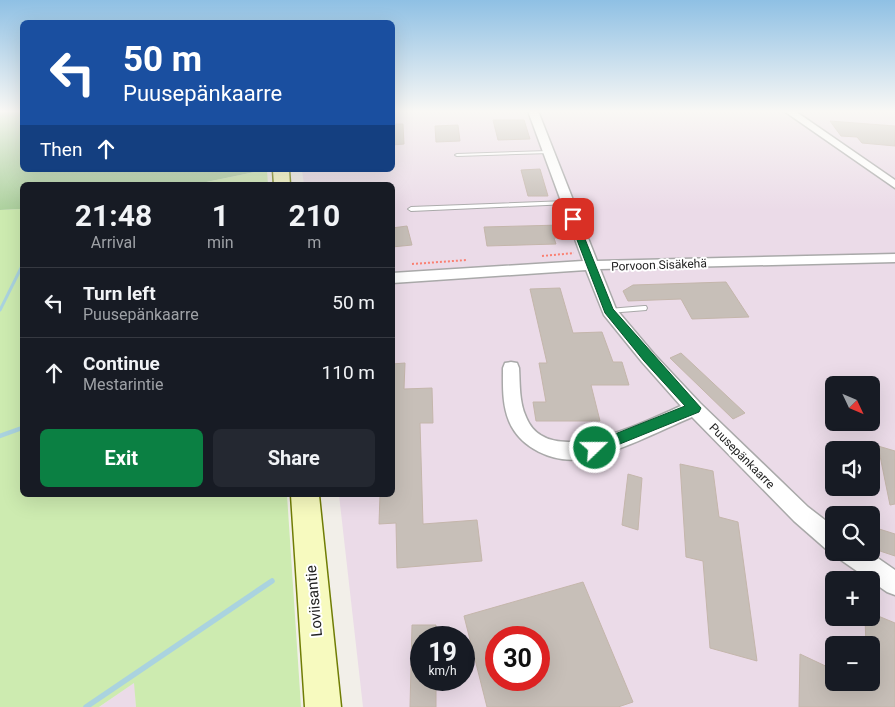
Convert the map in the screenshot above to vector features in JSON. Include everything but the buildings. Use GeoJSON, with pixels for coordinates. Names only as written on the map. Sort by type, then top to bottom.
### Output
{"type":"FeatureCollection","features":[{"type":"Feature","properties":{"kind":"main road","name":"Loviisantie"},"geometry":{"type":"LineString","coordinates":[[305,497],[323,707]]}},
{"type":"Feature","properties":{"kind":"street","name":"Puusepänkaarre"},"geometry":{"type":"LineString","coordinates":[[545,144],[590,267],[609,311],[648,358],[694,408],[801,514],[825,534]]}},
{"type":"Feature","properties":{"kind":"street"},"geometry":{"type":"LineString","coordinates":[[837,144],[895,184]]}},
{"type":"Feature","properties":{"kind":"street","name":"Porvoon Sisäkehä"},"geometry":{"type":"LineString","coordinates":[[395,278],[534,268],[895,258]]}},
{"type":"Feature","properties":{"kind":"street"},"geometry":{"type":"LineString","coordinates":[[511,368],[513,408],[519,422],[527,434],[537,443],[556,451],[575,452],[595,448],[694,408]]}},
{"type":"Feature","properties":{"kind":"street"},"geometry":{"type":"LineString","coordinates":[[862,561],[895,584]]}},
{"type":"Feature","properties":{"kind":"lane"},"geometry":{"type":"LineString","coordinates":[[457,155],[548,152]]}},
{"type":"Feature","properties":{"kind":"lane"},"geometry":{"type":"LineString","coordinates":[[411,209],[567,202]]}},
{"type":"Feature","properties":{"kind":"lane"},"geometry":{"type":"LineString","coordinates":[[609,311],[644,308]]}},
{"type":"Feature","properties":{"kind":"shaded area"},"geometry":{"type":"Polygon","coordinates":[[[395,144],[895,144],[895,707],[363,707],[339,497],[395,497],[395,182],[304,182],[302,172],[395,172],[395,144]]]}},
{"type":"Feature","properties":{"kind":"shaded area"},"geometry":{"type":"Polygon","coordinates":[[[135,682],[136,707],[99,707],[135,682]]]}},
{"type":"Feature","properties":{"kind":"green space"},"geometry":{"type":"Polygon","coordinates":[[[0,144],[20,144],[20,172],[254,172],[206,182],[20,182],[20,209],[0,210],[0,144]]]}},
{"type":"Feature","properties":{"kind":"green space"},"geometry":{"type":"Polygon","coordinates":[[[254,172],[267,172],[268,182],[206,182],[254,172]]]}},
{"type":"Feature","properties":{"kind":"green space"},"geometry":{"type":"Polygon","coordinates":[[[20,209],[20,497],[287,497],[301,707],[136,707],[134,683],[99,707],[0,707],[0,210],[20,209]]]}},
{"type":"Feature","properties":{"kind":"waterway"},"geometry":{"type":"LineString","coordinates":[[0,310],[20,270]]}},
{"type":"Feature","properties":{"kind":"waterway"},"geometry":{"type":"LineString","coordinates":[[0,436],[20,429]]}},
{"type":"Feature","properties":{"kind":"waterway"},"geometry":{"type":"LineString","coordinates":[[86,707],[272,581]]}},
{"type":"Feature","properties":{"kind":"route"},"geometry":{"type":"LineString","coordinates":[[573,219],[590,267],[609,311],[648,358],[694,408],[669,420],[595,448]]}}]}
